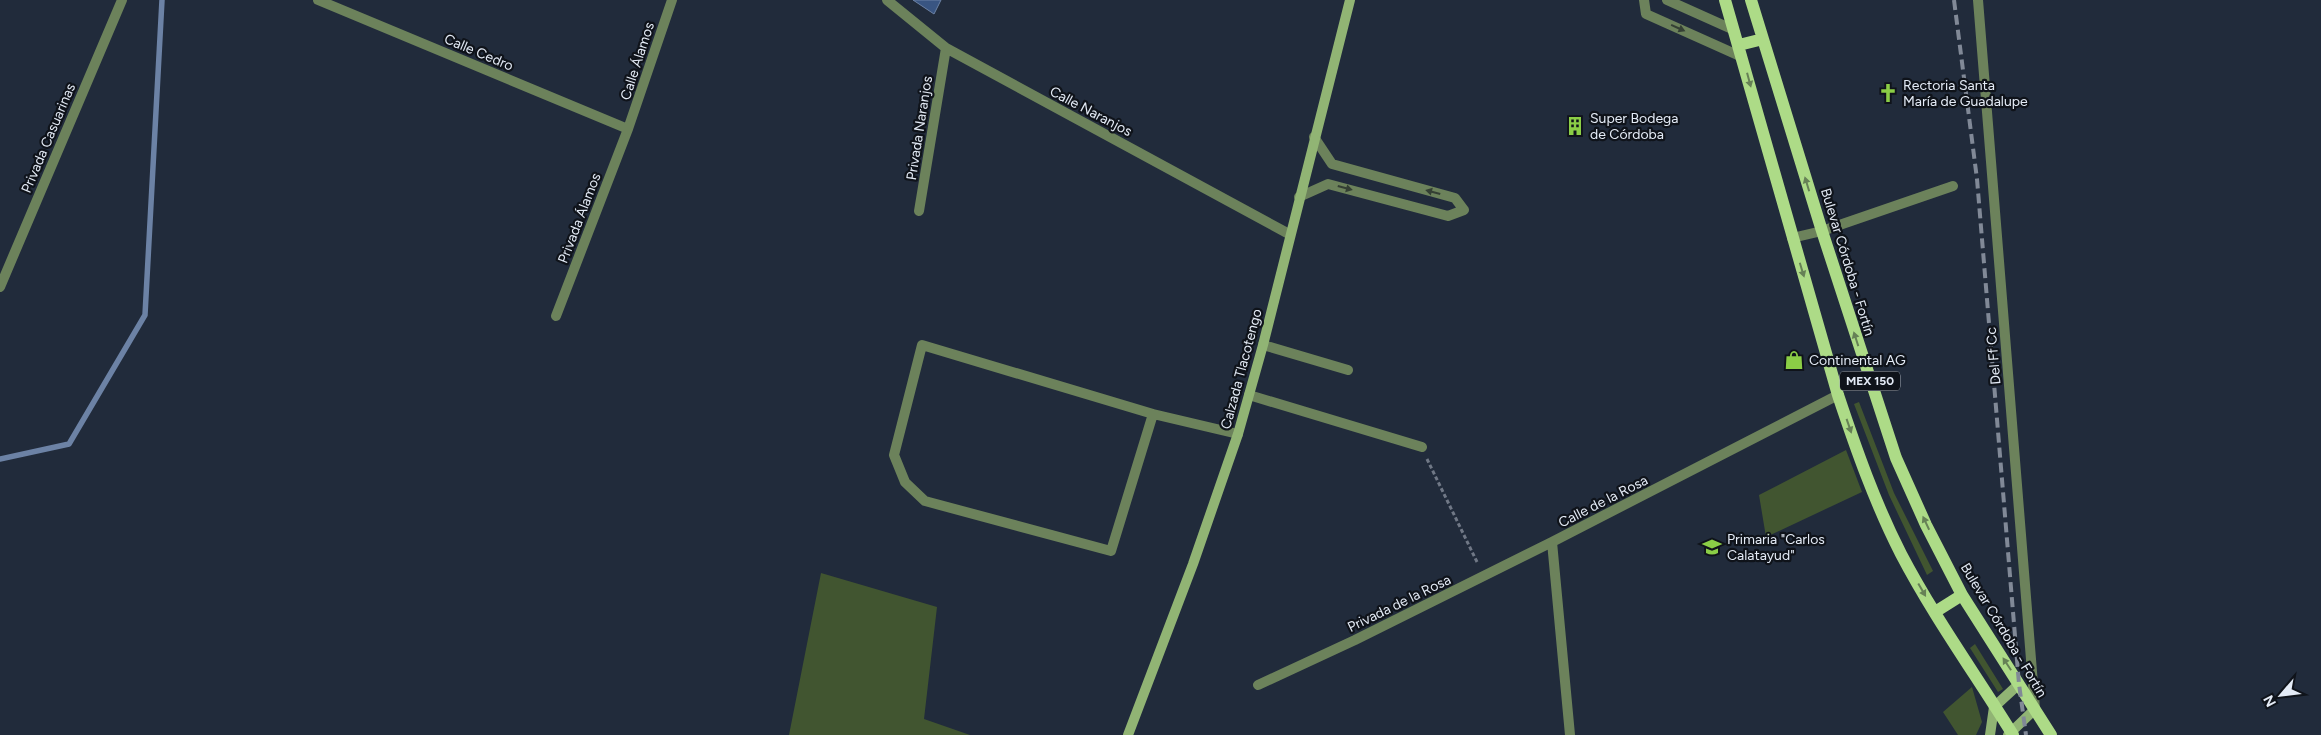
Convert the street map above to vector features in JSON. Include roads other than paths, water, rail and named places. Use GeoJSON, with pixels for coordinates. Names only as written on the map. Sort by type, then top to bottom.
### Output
{"type":"FeatureCollection","features":[{"type":"Feature","properties":{"kind":"main road","name":"MEX 150"},"geometry":{"type":"LineString","coordinates":[[1725,0],[1838,395],[1874,493],[1901,554],[2011,734]]}},
{"type":"Feature","properties":{"kind":"main road","name":"Bulevar Córdoba - Fortín"},"geometry":{"type":"LineString","coordinates":[[1751,0],[1822,231],[1896,458],[1926,525],[1962,595],[2051,735]]}},
{"type":"Feature","properties":{"kind":"main road"},"geometry":{"type":"LineString","coordinates":[[1741,51],[1764,39]]}},
{"type":"Feature","properties":{"kind":"main road"},"geometry":{"type":"LineString","coordinates":[[1935,612],[1962,595]]}},
{"type":"Feature","properties":{"kind":"street","name":"Privada Casuarinas"},"geometry":{"type":"LineString","coordinates":[[0,287],[122,0]]}},
{"type":"Feature","properties":{"kind":"street","name":"Calle Cedro"},"geometry":{"type":"LineString","coordinates":[[318,0],[628,130]]}},
{"type":"Feature","properties":{"kind":"street","name":"Calle Álamos"},"geometry":{"type":"LineString","coordinates":[[628,130],[672,0]]}},
{"type":"Feature","properties":{"kind":"street","name":"Calle Naranjos"},"geometry":{"type":"LineString","coordinates":[[887,0],[946,48],[1290,234]]}},
{"type":"Feature","properties":{"kind":"street","name":"Calzada Tlacotengo"},"geometry":{"type":"LineString","coordinates":[[1128,735],[1193,564],[1238,434],[1263,345],[1350,0]]}},
{"type":"Feature","properties":{"kind":"street"},"geometry":{"type":"LineString","coordinates":[[1644,0],[1646,14],[1741,51]]}},
{"type":"Feature","properties":{"kind":"street"},"geometry":{"type":"LineString","coordinates":[[1667,0],[1734,30]]}},
{"type":"Feature","properties":{"kind":"street","name":"Del Ff Cc"},"geometry":{"type":"LineString","coordinates":[[1978,0],[2035,709]]}},
{"type":"Feature","properties":{"kind":"street","name":"Privada Naranjos"},"geometry":{"type":"LineString","coordinates":[[919,211],[946,48]]}},
{"type":"Feature","properties":{"kind":"street","name":"Privada Álamos"},"geometry":{"type":"LineString","coordinates":[[556,316],[628,130]]}},
{"type":"Feature","properties":{"kind":"street"},"geometry":{"type":"LineString","coordinates":[[1299,197],[1328,184],[1448,216],[1464,210],[1455,198],[1332,164],[1314,137]]}},
{"type":"Feature","properties":{"kind":"street"},"geometry":{"type":"LineString","coordinates":[[1792,238],[1822,231],[1953,186]]}},
{"type":"Feature","properties":{"kind":"street"},"geometry":{"type":"LineString","coordinates":[[1153,414],[1111,551],[925,501],[906,482],[894,454],[922,345],[1153,414],[1238,434]]}},
{"type":"Feature","properties":{"kind":"street"},"geometry":{"type":"LineString","coordinates":[[1263,345],[1348,370]]}},
{"type":"Feature","properties":{"kind":"street"},"geometry":{"type":"LineString","coordinates":[[1249,395],[1422,447]]}},
{"type":"Feature","properties":{"kind":"street","name":"Calle de la Rosa"},"geometry":{"type":"LineString","coordinates":[[1570,735],[1552,542],[1838,395]]}},
{"type":"Feature","properties":{"kind":"street","name":"Privada de la Rosa"},"geometry":{"type":"LineString","coordinates":[[1258,685],[1355,640],[1552,542]]}},
{"type":"Feature","properties":{"kind":"street"},"geometry":{"type":"LineString","coordinates":[[1990,735],[1994,707],[2019,684]]}},
{"type":"Feature","properties":{"kind":"street"},"geometry":{"type":"LineString","coordinates":[[2011,734],[2035,709]]}},
{"type":"Feature","properties":{"kind":"water"},"geometry":{"type":"Polygon","coordinates":[[[913,0],[941,0],[934,14],[913,0]]]}},
{"type":"Feature","properties":{"kind":"waterway"},"geometry":{"type":"LineString","coordinates":[[0,459],[69,444],[145,315],[162,0]]}},
{"type":"Feature","properties":{"kind":"railway"},"geometry":{"type":"LineString","coordinates":[[1954,0],[1977,179],[2019,684],[2026,735]]}},
{"type":"Feature","properties":{"kind":"place","name":"Rectoria Santa María de Guadalupe"},"geometry":{"type":"Point","coordinates":[1888,93]}},
{"type":"Feature","properties":{"kind":"place","name":"Super Bodega de Córdoba"},"geometry":{"type":"Point","coordinates":[1575,126]}},
{"type":"Feature","properties":{"kind":"place","name":"Continental AG"},"geometry":{"type":"Point","coordinates":[1794,360]}},
{"type":"Feature","properties":{"kind":"place","name":"Primaria \"Carlos Calatayud\""},"geometry":{"type":"Point","coordinates":[1712,547]}}]}
